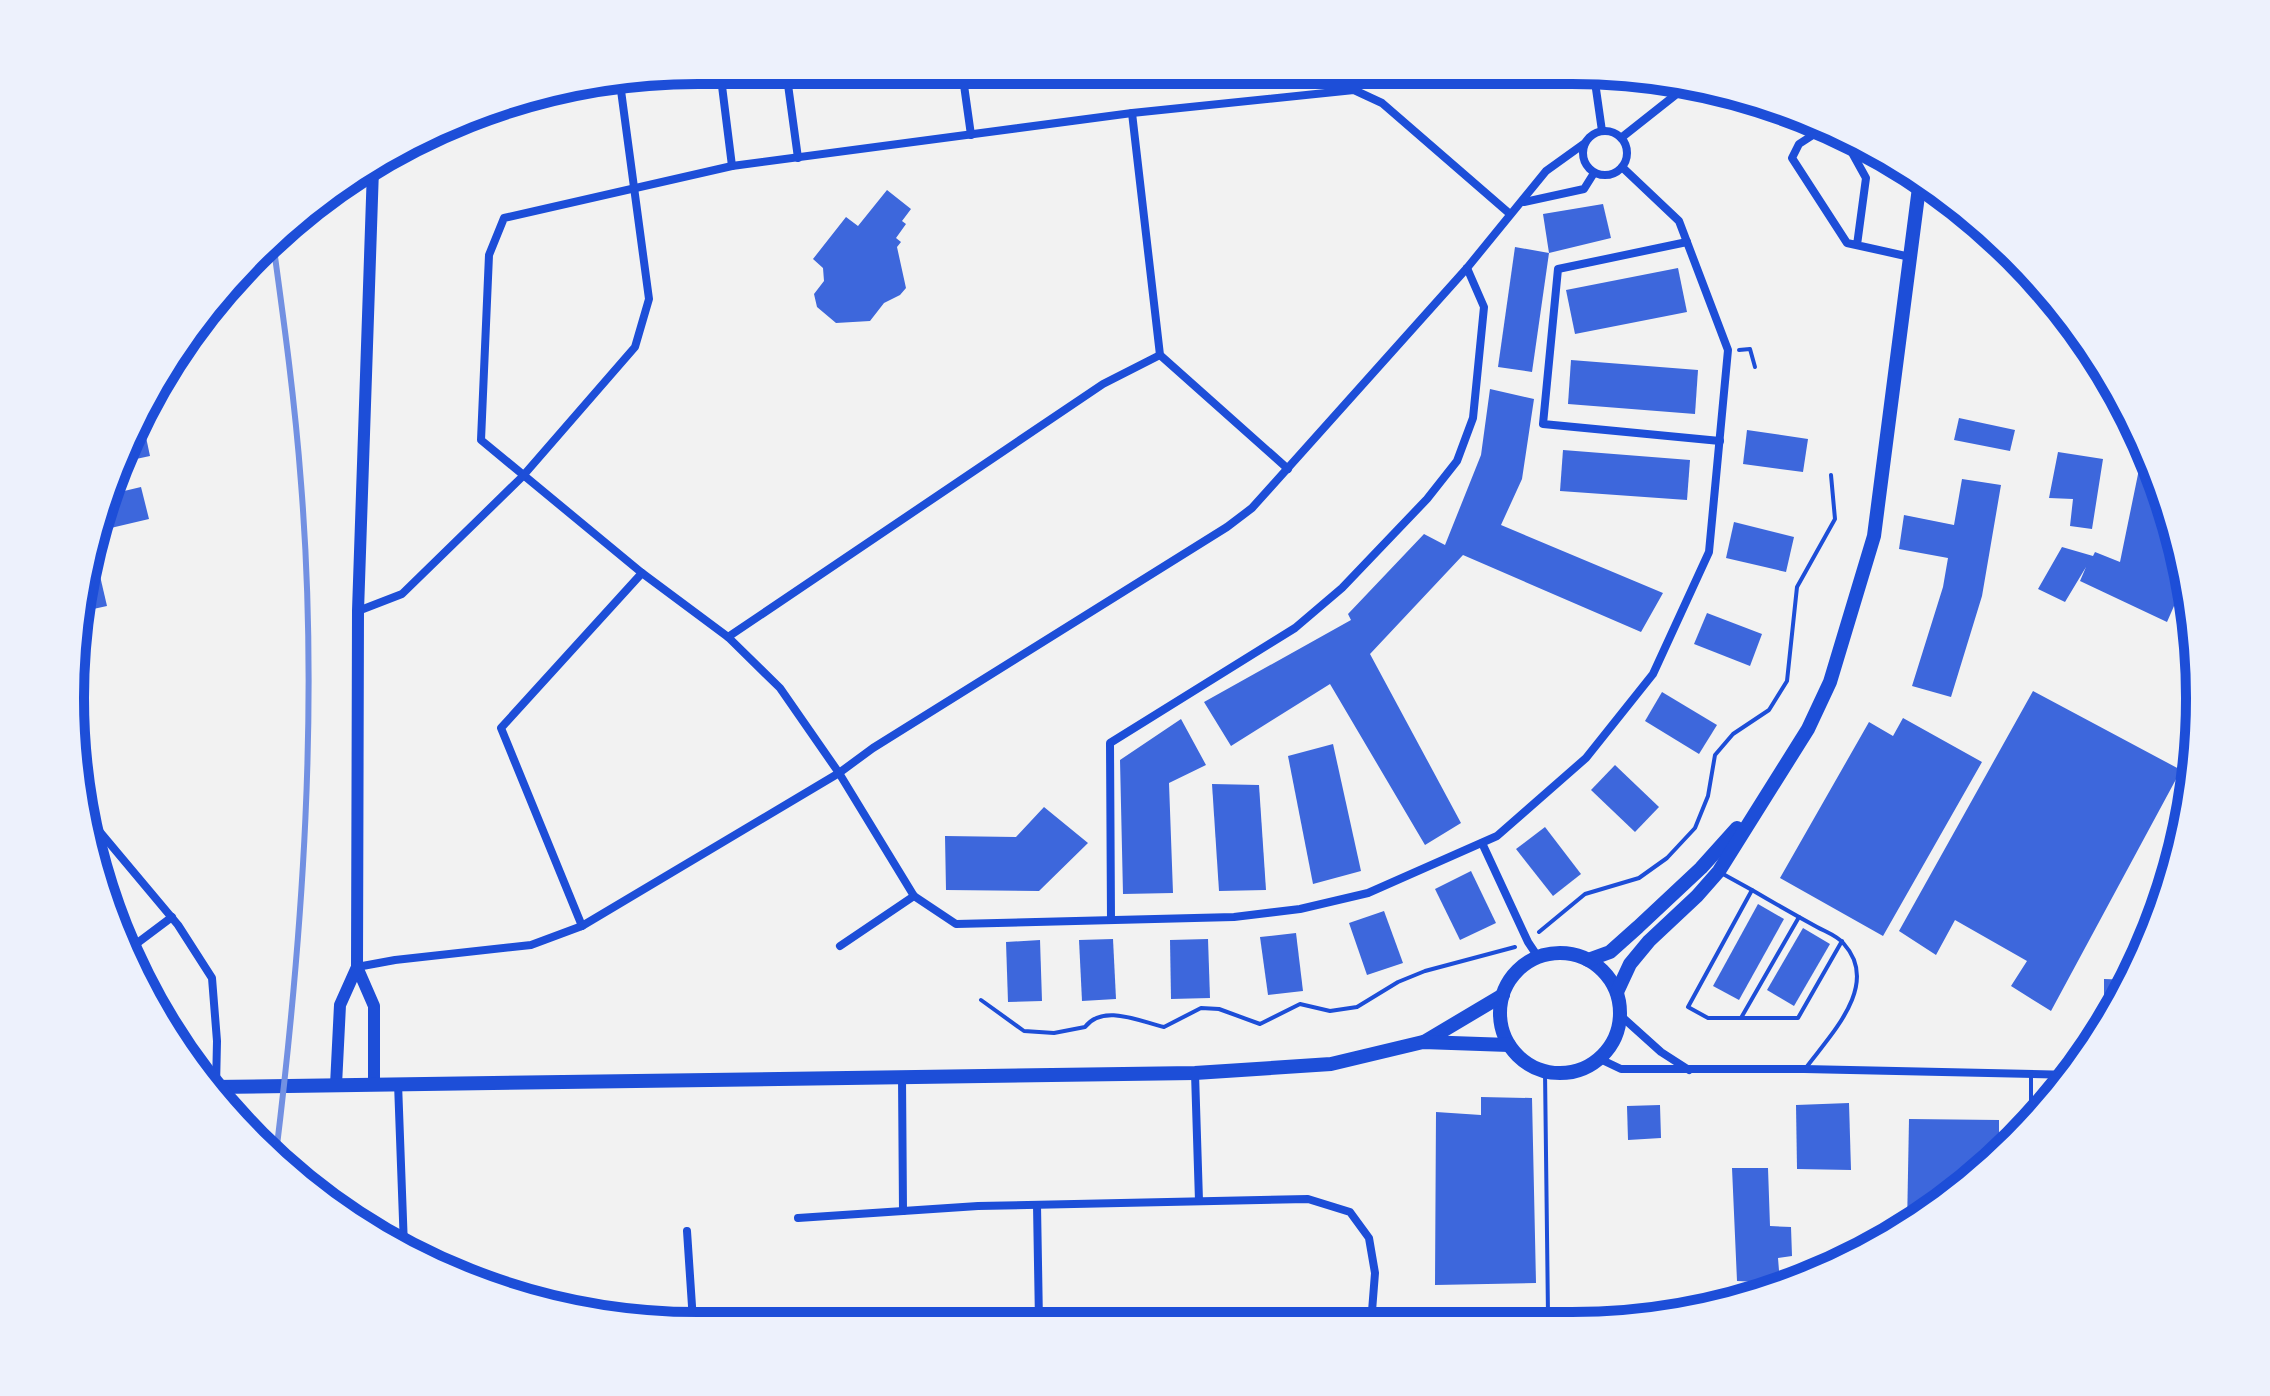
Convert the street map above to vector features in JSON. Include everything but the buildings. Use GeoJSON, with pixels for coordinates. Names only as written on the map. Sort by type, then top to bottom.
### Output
{"type":"FeatureCollection","features":[{"type":"Feature","properties":{"kind":"main road"},"geometry":{"type":"LineString","coordinates":[[373,177],[358,611],[357,967],[374,1006],[374,1084]]}},
{"type":"Feature","properties":{"kind":"main road"},"geometry":{"type":"LineString","coordinates":[[1617,992],[1630,964],[1649,941],[1719,871],[1808,729],[1830,682],[1874,536],[1919,191]]}},
{"type":"Feature","properties":{"kind":"main road"},"geometry":{"type":"LineString","coordinates":[[1588,960],[1610,952],[1638,927],[1701,868],[1762,802]]}},
{"type":"Feature","properties":{"kind":"main road"},"geometry":{"type":"LineString","coordinates":[[1555,953],[1572,954],[1588,960],[1610,979],[1617,992],[1621,1016],[1618,1032],[1611,1047],[1600,1059],[1583,1069],[1564,1074],[1545,1072],[1518,1057],[1509,1045],[1501,1021],[1503,995],[1511,979],[1523,966],[1538,957],[1555,953]]}},
{"type":"Feature","properties":{"kind":"main road"},"geometry":{"type":"LineString","coordinates":[[336,1085],[340,1005],[357,967]]}},
{"type":"Feature","properties":{"kind":"main road"},"geometry":{"type":"LineString","coordinates":[[1423,1042],[1503,995]]}},
{"type":"Feature","properties":{"kind":"main road"},"geometry":{"type":"LineString","coordinates":[[223,1087],[1195,1073],[1331,1064],[1423,1042],[1509,1045]]}},
{"type":"Feature","properties":{"kind":"street"},"geometry":{"type":"LineString","coordinates":[[722,84],[732,166]]}},
{"type":"Feature","properties":{"kind":"street"},"geometry":{"type":"LineString","coordinates":[[788,84],[798,158]]}},
{"type":"Feature","properties":{"kind":"street"},"geometry":{"type":"LineString","coordinates":[[964,84],[971,135]]}},
{"type":"Feature","properties":{"kind":"street"},"geometry":{"type":"LineString","coordinates":[[1353,84],[1354,90]]}},
{"type":"Feature","properties":{"kind":"street"},"geometry":{"type":"LineString","coordinates":[[1595,85],[1602,131]]}},
{"type":"Feature","properties":{"kind":"street"},"geometry":{"type":"LineString","coordinates":[[358,611],[402,594],[522,477],[635,347],[649,299],[621,89]]}},
{"type":"Feature","properties":{"kind":"street"},"geometry":{"type":"LineString","coordinates":[[1510,214],[1382,103],[1354,90],[1132,113],[732,166],[504,218],[489,255],[481,440],[522,477],[642,573],[728,637],[780,688],[839,773],[914,896],[956,924],[1234,917],[1300,909],[1368,893],[1497,836],[1586,758],[1653,674],[1709,552],[1728,350],[1679,221],[1622,167]]}},
{"type":"Feature","properties":{"kind":"street"},"geometry":{"type":"LineString","coordinates":[[1621,138],[1677,93]]}},
{"type":"Feature","properties":{"kind":"street"},"geometry":{"type":"LineString","coordinates":[[1132,113],[1160,355],[1288,469]]}},
{"type":"Feature","properties":{"kind":"street"},"geometry":{"type":"LineString","coordinates":[[1602,131],[1621,138],[1627,155],[1622,167],[1609,175],[1594,173],[1585,163],[1583,149],[1589,137],[1602,131]]}},
{"type":"Feature","properties":{"kind":"street"},"geometry":{"type":"LineString","coordinates":[[1814,134],[1799,144],[1792,158],[1847,243],[1910,257]]}},
{"type":"Feature","properties":{"kind":"street"},"geometry":{"type":"LineString","coordinates":[[357,967],[531,945],[582,926],[839,773],[873,748],[1227,527],[1252,508],[1288,469],[1467,268],[1546,171],[1585,143]]}},
{"type":"Feature","properties":{"kind":"street"},"geometry":{"type":"LineString","coordinates":[[1851,151],[1866,178],[1857,245]]}},
{"type":"Feature","properties":{"kind":"street"},"geometry":{"type":"LineString","coordinates":[[1523,202],[1584,189],[1594,173]]}},
{"type":"Feature","properties":{"kind":"street"},"geometry":{"type":"LineString","coordinates":[[1687,242],[1558,269],[1543,424],[1720,441]]}},
{"type":"Feature","properties":{"kind":"street"},"geometry":{"type":"LineString","coordinates":[[1111,920],[1110,743],[1295,628],[1342,588],[1427,499],[1457,461],[1473,418],[1484,307],[1467,268]]}},
{"type":"Feature","properties":{"kind":"street"},"geometry":{"type":"LineString","coordinates":[[728,637],[1103,384],[1160,355]]}},
{"type":"Feature","properties":{"kind":"street"},"geometry":{"type":"LineString","coordinates":[[582,926],[501,728],[642,573]]}},
{"type":"Feature","properties":{"kind":"street"},"geometry":{"type":"LineString","coordinates":[[99,831],[172,917],[212,978],[217,1041],[215,1077]]}},
{"type":"Feature","properties":{"kind":"street"},"geometry":{"type":"LineString","coordinates":[[1482,843],[1538,957]]}},
{"type":"Feature","properties":{"kind":"street"},"geometry":{"type":"LineString","coordinates":[[840,946],[914,896]]}},
{"type":"Feature","properties":{"kind":"street"},"geometry":{"type":"LineString","coordinates":[[136,944],[172,917]]}},
{"type":"Feature","properties":{"kind":"street"},"geometry":{"type":"LineString","coordinates":[[1621,1016],[1661,1052],[1690,1071]]}},
{"type":"Feature","properties":{"kind":"street"},"geometry":{"type":"LineString","coordinates":[[1600,1059],[1621,1069],[2057,1075]]}},
{"type":"Feature","properties":{"kind":"street"},"geometry":{"type":"LineString","coordinates":[[1195,1073],[1199,1201]]}},
{"type":"Feature","properties":{"kind":"street"},"geometry":{"type":"LineString","coordinates":[[902,1077],[903,1211]]}},
{"type":"Feature","properties":{"kind":"street"},"geometry":{"type":"LineString","coordinates":[[398,1083],[404,1237]]}},
{"type":"Feature","properties":{"kind":"street"},"geometry":{"type":"LineString","coordinates":[[798,1218],[1037,1205],[1308,1199],[1350,1212],[1369,1238],[1375,1273],[1372,1312]]}},
{"type":"Feature","properties":{"kind":"street"},"geometry":{"type":"LineString","coordinates":[[1037,1205],[1039,1312]]}},
{"type":"Feature","properties":{"kind":"street"},"geometry":{"type":"LineString","coordinates":[[687,1231],[692,1312]]}},
{"type":"Feature","properties":{"kind":"lane"},"geometry":{"type":"LineString","coordinates":[[1719,871],[1842,941],[1856,961],[1858,977],[1854,995],[1840,1022],[1804,1069]]}},
{"type":"Feature","properties":{"kind":"lane"},"geometry":{"type":"LineString","coordinates":[[1752,890],[1688,1007],[1708,1018],[1798,1018],[1842,941]]}},
{"type":"Feature","properties":{"kind":"lane"},"geometry":{"type":"LineString","coordinates":[[1741,1018],[1799,917]]}},
{"type":"Feature","properties":{"kind":"lane"},"geometry":{"type":"LineString","coordinates":[[1545,1072],[1548,1312]]}},
{"type":"Feature","properties":{"kind":"lane"},"geometry":{"type":"LineString","coordinates":[[2031,1074],[2031,1106]]}},
{"type":"Feature","properties":{"kind":"path"},"geometry":{"type":"LineString","coordinates":[[1728,350],[1750,349],[1755,367]]}},
{"type":"Feature","properties":{"kind":"railway"},"geometry":{"type":"LineString","coordinates":[[275,254],[299,453],[308,651],[301,903],[277,1145]]}}]}
